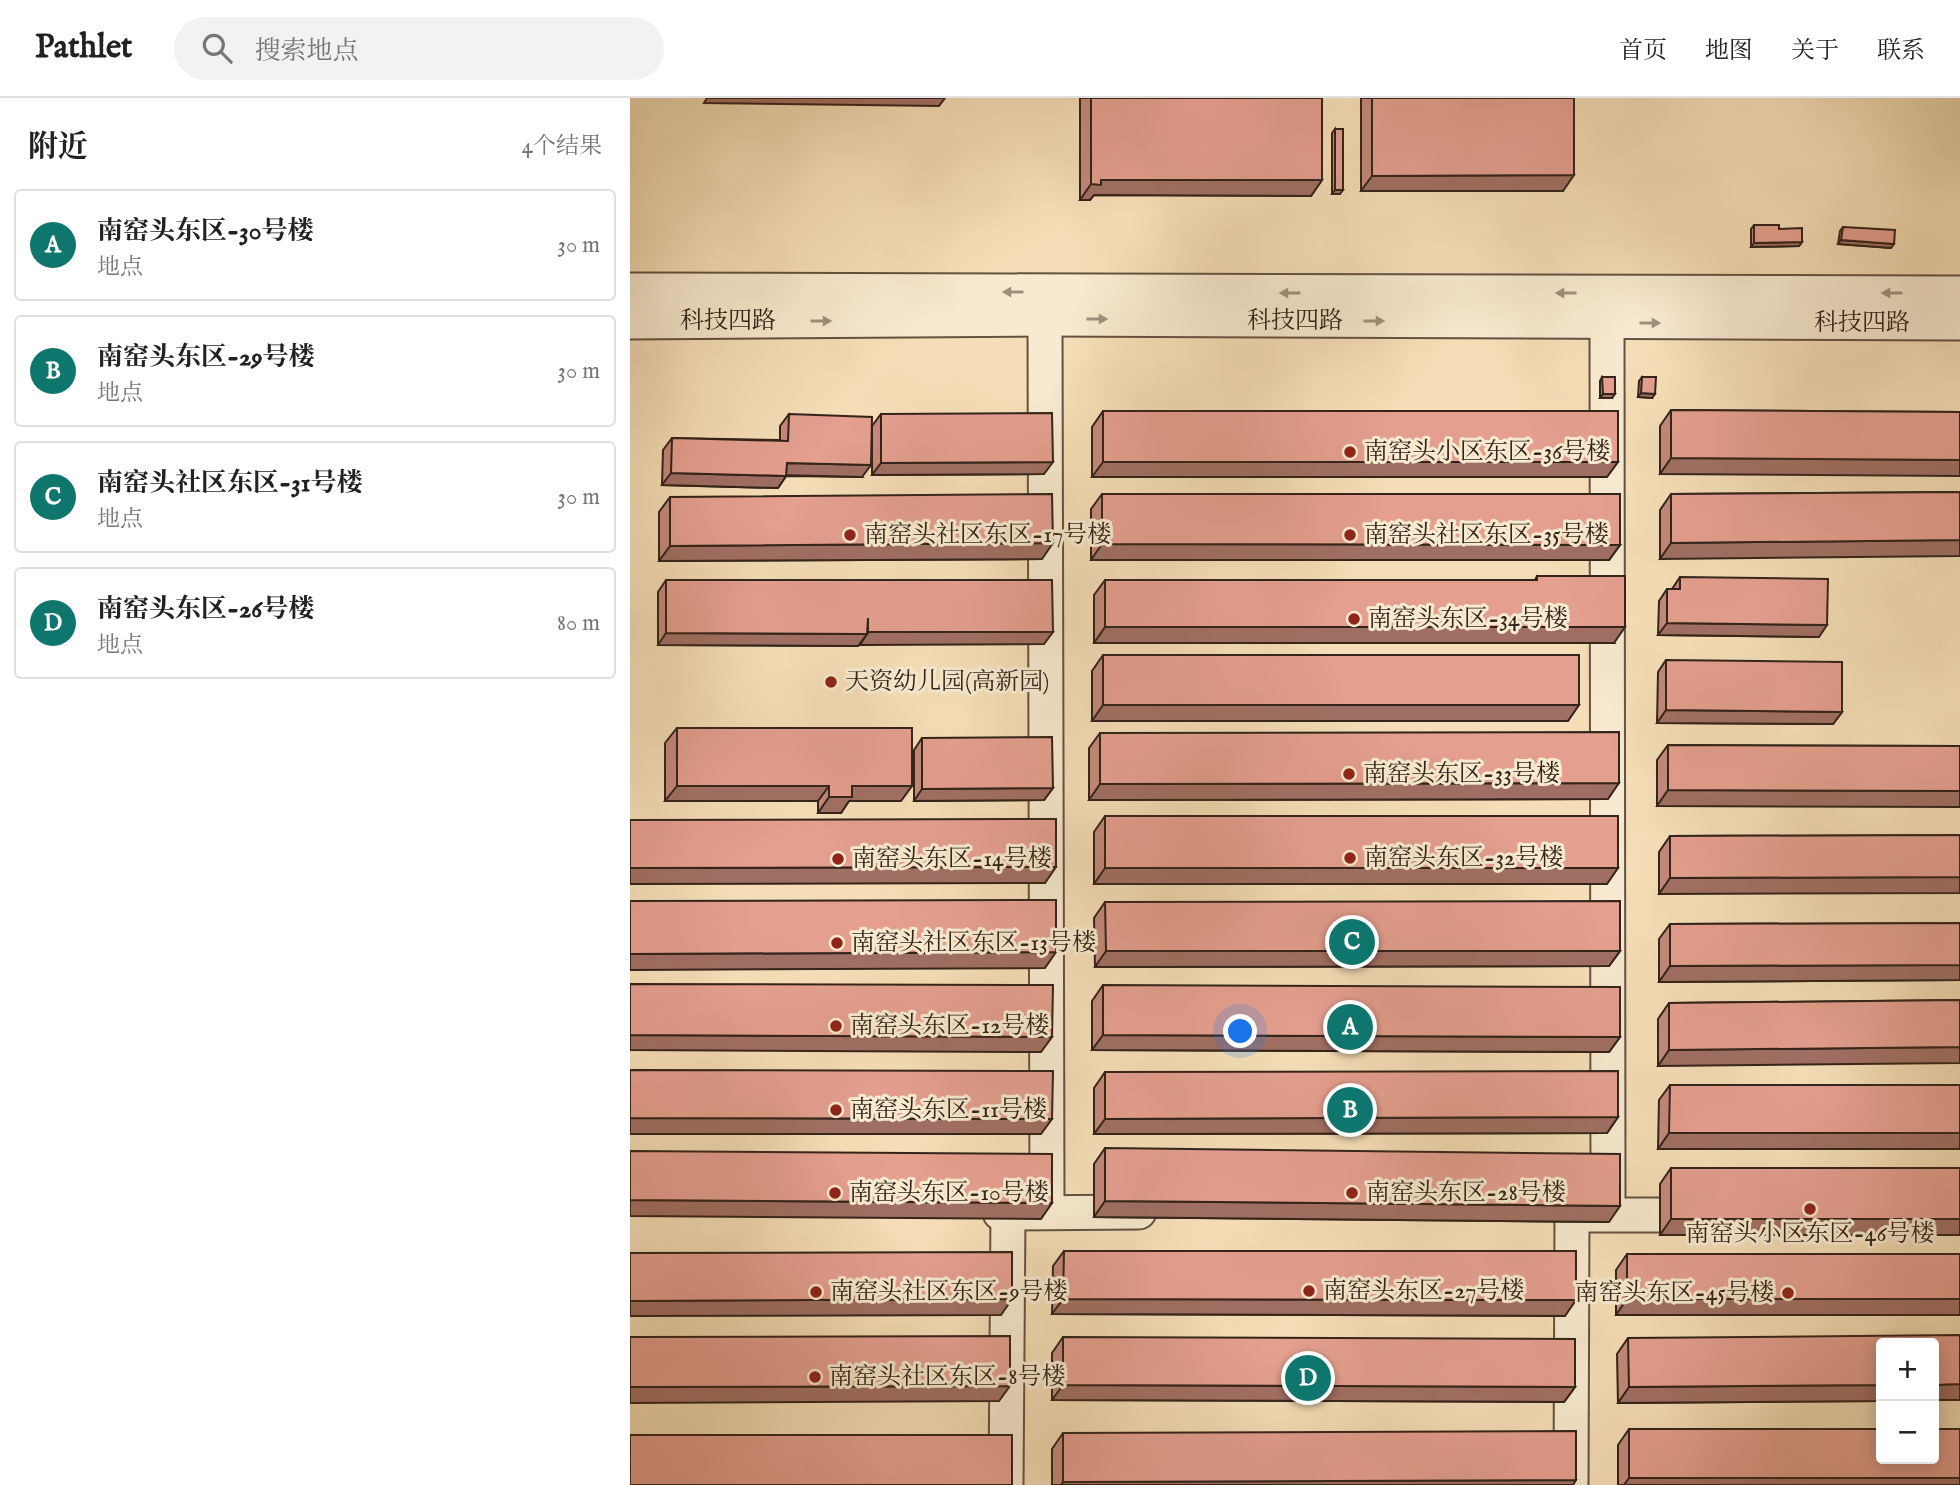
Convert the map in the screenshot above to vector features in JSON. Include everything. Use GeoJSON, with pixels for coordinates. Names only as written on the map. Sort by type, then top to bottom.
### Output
{"type":"FeatureCollection","features":[{"type":"Feature","properties":{"kind":"street","name":"科技四路"},"geometry":{"type":"LineString","coordinates":[[630,290],[1960,293]]}},
{"type":"Feature","properties":{"kind":"street","name":"科技四路"},"geometry":{"type":"LineString","coordinates":[[630,322],[1045,319],[1960,323]]}},
{"type":"Feature","properties":{"kind":"street"},"geometry":{"type":"LineString","coordinates":[[1045,319],[1047,1212]]}},
{"type":"Feature","properties":{"kind":"street"},"geometry":{"type":"LineString","coordinates":[[1607,323],[1608,1214]]}},
{"type":"Feature","properties":{"kind":"street"},"geometry":{"type":"LineString","coordinates":[[968,1213],[1171,1213]]}},
{"type":"Feature","properties":{"kind":"street"},"geometry":{"type":"LineString","coordinates":[[1006,1485],[1008,1213]]}},
{"type":"Feature","properties":{"kind":"street"},"geometry":{"type":"LineString","coordinates":[[1571,1485],[1558,1215],[1730,1215]]}},
{"type":"Feature","properties":{"kind":"building"},"geometry":{"type":"Polygon","coordinates":[[[1091,98],[1322,98],[1322,180],[1101,180],[1101,185],[1091,184],[1091,98]]]}},
{"type":"Feature","properties":{"kind":"building"},"geometry":{"type":"Polygon","coordinates":[[[1372,98],[1574,98],[1574,175],[1372,176],[1372,98]]]}},
{"type":"Feature","properties":{"kind":"building"},"geometry":{"type":"Polygon","coordinates":[[[1335,129],[1343,129],[1343,190],[1335,190],[1335,129]]]}},
{"type":"Feature","properties":{"kind":"building"},"geometry":{"type":"Polygon","coordinates":[[[1754,225],[1779,225],[1779,229],[1802,228],[1802,242],[1754,243],[1754,225]]]}},
{"type":"Feature","properties":{"kind":"building"},"geometry":{"type":"Polygon","coordinates":[[[1843,227],[1895,230],[1894,244],[1841,240],[1843,227]]]}},
{"type":"Feature","properties":{"kind":"building"},"geometry":{"type":"Polygon","coordinates":[[[1602,377],[1615,377],[1615,394],[1603,394],[1602,377]]]}},
{"type":"Feature","properties":{"kind":"building"},"geometry":{"type":"Polygon","coordinates":[[[1642,377],[1656,377],[1655,394],[1641,393],[1642,377]]]}},
{"type":"Feature","properties":{"kind":"building"},"geometry":{"type":"Polygon","coordinates":[[[1671,410],[1960,412],[1960,460],[1671,458],[1671,410]]]}},
{"type":"Feature","properties":{"kind":"building","name":"南窑头小区东区-36号楼"},"geometry":{"type":"Polygon","coordinates":[[[1103,411],[1618,411],[1618,462],[1103,462],[1103,411]]]}},
{"type":"Feature","properties":{"kind":"building"},"geometry":{"type":"Polygon","coordinates":[[[1052,413],[1053,462],[881,463],[881,414],[1052,413]]]}},
{"type":"Feature","properties":{"kind":"building"},"geometry":{"type":"Polygon","coordinates":[[[789,414],[872,417],[871,465],[787,463],[786,476],[671,473],[672,438],[788,441],[789,414]]]}},
{"type":"Feature","properties":{"kind":"building"},"geometry":{"type":"Polygon","coordinates":[[[1960,492],[1960,540],[1671,543],[1671,494],[1960,492]]]}},
{"type":"Feature","properties":{"kind":"building","name":"南窑头社区东区-17号楼"},"geometry":{"type":"Polygon","coordinates":[[[1052,494],[1053,543],[670,546],[670,497],[1052,494]]]}},
{"type":"Feature","properties":{"kind":"building","name":"南窑头社区东区-35号楼"},"geometry":{"type":"Polygon","coordinates":[[[1102,494],[1620,494],[1620,545],[1102,544],[1102,494]]]}},
{"type":"Feature","properties":{"kind":"building","name":"南窑头东区-34号楼"},"geometry":{"type":"Polygon","coordinates":[[[1537,576],[1625,576],[1625,627],[1105,627],[1105,580],[1537,580],[1537,576]]]}},
{"type":"Feature","properties":{"kind":"building"},"geometry":{"type":"Polygon","coordinates":[[[1680,577],[1828,579],[1827,625],[1667,623],[1667,589],[1680,589],[1680,577]]]}},
{"type":"Feature","properties":{"kind":"building"},"geometry":{"type":"Polygon","coordinates":[[[666,580],[1052,580],[1053,632],[868,632],[868,618],[867,634],[666,633],[666,580]]]}},
{"type":"Feature","properties":{"kind":"building"},"geometry":{"type":"Polygon","coordinates":[[[1103,655],[1579,655],[1579,705],[1103,705],[1103,655]]]}},
{"type":"Feature","properties":{"kind":"building"},"geometry":{"type":"Polygon","coordinates":[[[1666,660],[1842,662],[1842,712],[1666,710],[1666,660]]]}},
{"type":"Feature","properties":{"kind":"building"},"geometry":{"type":"Polygon","coordinates":[[[677,728],[912,728],[912,786],[852,786],[852,797],[829,797],[829,786],[677,786],[677,728]]]}},
{"type":"Feature","properties":{"kind":"building","name":"南窑头东区-33号楼"},"geometry":{"type":"Polygon","coordinates":[[[1619,732],[1619,783],[1100,784],[1100,733],[1619,732]]]}},
{"type":"Feature","properties":{"kind":"building"},"geometry":{"type":"Polygon","coordinates":[[[1052,737],[1053,788],[922,789],[922,738],[1052,737]]]}},
{"type":"Feature","properties":{"kind":"building"},"geometry":{"type":"Polygon","coordinates":[[[1668,745],[1960,746],[1960,791],[1668,790],[1668,745]]]}},
{"type":"Feature","properties":{"kind":"building","name":"南窑头东区-32号楼"},"geometry":{"type":"Polygon","coordinates":[[[1105,816],[1618,816],[1618,868],[1105,868],[1105,816]]]}},
{"type":"Feature","properties":{"kind":"building","name":"南窑头东区-14号楼"},"geometry":{"type":"Polygon","coordinates":[[[1056,819],[1056,867],[630,868],[630,820],[1056,819]]]}},
{"type":"Feature","properties":{"kind":"building"},"geometry":{"type":"Polygon","coordinates":[[[1960,835],[1960,877],[1670,878],[1670,836],[1960,835]]]}},
{"type":"Feature","properties":{"kind":"building","name":"南窑头社区东区-13号楼"},"geometry":{"type":"Polygon","coordinates":[[[1056,900],[1056,952],[630,954],[630,901],[1056,900]]]}},
{"type":"Feature","properties":{"kind":"building"},"geometry":{"type":"Polygon","coordinates":[[[1620,901],[1620,951],[1106,951],[1105,902],[1620,901]]]}},
{"type":"Feature","properties":{"kind":"building"},"geometry":{"type":"Polygon","coordinates":[[[1960,923],[1960,965],[1670,966],[1670,924],[1960,923]]]}},
{"type":"Feature","properties":{"kind":"building","name":"南窑头东区-12号楼"},"geometry":{"type":"Polygon","coordinates":[[[630,984],[1053,985],[1052,1037],[630,1035],[630,984]]]}},
{"type":"Feature","properties":{"kind":"building"},"geometry":{"type":"Polygon","coordinates":[[[1103,985],[1620,987],[1620,1037],[1103,1035],[1103,985]]]}},
{"type":"Feature","properties":{"kind":"building"},"geometry":{"type":"Polygon","coordinates":[[[1960,1000],[1960,1047],[1669,1050],[1669,1003],[1960,1000]]]}},
{"type":"Feature","properties":{"kind":"building","name":"南窑头东区-11号楼"},"geometry":{"type":"Polygon","coordinates":[[[630,1070],[1053,1071],[1052,1119],[630,1118],[630,1070]]]}},
{"type":"Feature","properties":{"kind":"building"},"geometry":{"type":"Polygon","coordinates":[[[1618,1071],[1618,1117],[1105,1119],[1105,1072],[1618,1071]]]}},
{"type":"Feature","properties":{"kind":"building"},"geometry":{"type":"Polygon","coordinates":[[[1670,1085],[1960,1085],[1960,1133],[1669,1133],[1670,1085]]]}},
{"type":"Feature","properties":{"kind":"building","name":"南窑头东区-28号楼"},"geometry":{"type":"Polygon","coordinates":[[[1105,1148],[1620,1154],[1620,1206],[1105,1201],[1105,1148]]]}},
{"type":"Feature","properties":{"kind":"building","name":"南窑头东区-10号楼"},"geometry":{"type":"Polygon","coordinates":[[[630,1151],[1052,1154],[1052,1203],[630,1200],[630,1151]]]}},
{"type":"Feature","properties":{"kind":"building","name":"南窑头小区东区-46号楼"},"geometry":{"type":"Polygon","coordinates":[[[1671,1168],[1960,1168],[1960,1219],[1671,1219],[1671,1168]]]}},
{"type":"Feature","properties":{"kind":"building","name":"南窑头东区-27号楼"},"geometry":{"type":"Polygon","coordinates":[[[1064,1251],[1576,1251],[1576,1300],[1063,1299],[1064,1251]]]}},
{"type":"Feature","properties":{"kind":"building","name":"南窑头社区东区-9号楼"},"geometry":{"type":"Polygon","coordinates":[[[1012,1252],[1012,1299],[630,1301],[630,1253],[1012,1252]]]}},
{"type":"Feature","properties":{"kind":"building","name":"南窑头东区-45号楼"},"geometry":{"type":"Polygon","coordinates":[[[1627,1254],[1960,1254],[1960,1299],[1627,1299],[1627,1254]]]}},
{"type":"Feature","properties":{"kind":"building"},"geometry":{"type":"Polygon","coordinates":[[[1960,1335],[1960,1384],[1939,1385],[1939,1338],[1876,1338],[1876,1385],[1629,1387],[1628,1338],[1960,1335]]]}},
{"type":"Feature","properties":{"kind":"building","name":"南窑头社区东区-8号楼"},"geometry":{"type":"Polygon","coordinates":[[[1010,1336],[1010,1386],[630,1387],[630,1337],[1010,1336]]]}},
{"type":"Feature","properties":{"kind":"building"},"geometry":{"type":"Polygon","coordinates":[[[1063,1337],[1575,1339],[1575,1387],[1063,1385],[1063,1337]]]}},
{"type":"Feature","properties":{"kind":"building"},"geometry":{"type":"Polygon","coordinates":[[[1629,1429],[1876,1429],[1876,1464],[1939,1464],[1939,1429],[1960,1429],[1960,1478],[1629,1478],[1629,1429]]]}},
{"type":"Feature","properties":{"kind":"building"},"geometry":{"type":"Polygon","coordinates":[[[1576,1431],[1576,1480],[1063,1482],[1063,1433],[1576,1431]]]}},
{"type":"Feature","properties":{"kind":"building"},"geometry":{"type":"Polygon","coordinates":[[[630,1435],[1012,1435],[1012,1485],[630,1485],[630,1435]]]}},
{"type":"Feature","properties":{"kind":"place","name":"南窑头小区东区-36号楼"},"geometry":{"type":"Point","coordinates":[1350,452]}},
{"type":"Feature","properties":{"kind":"place","name":"南窑头社区东区-17号楼"},"geometry":{"type":"Point","coordinates":[850,535]}},
{"type":"Feature","properties":{"kind":"place","name":"南窑头社区东区-35号楼"},"geometry":{"type":"Point","coordinates":[1350,535]}},
{"type":"Feature","properties":{"kind":"place","name":"南窑头东区-34号楼"},"geometry":{"type":"Point","coordinates":[1354,619]}},
{"type":"Feature","properties":{"kind":"place","name":"天资幼儿园(高新园)"},"geometry":{"type":"Point","coordinates":[831,682]}},
{"type":"Feature","properties":{"kind":"place","name":"南窑头东区-33号楼"},"geometry":{"type":"Point","coordinates":[1349,774]}},
{"type":"Feature","properties":{"kind":"place","name":"南窑头东区-32号楼"},"geometry":{"type":"Point","coordinates":[1350,858]}},
{"type":"Feature","properties":{"kind":"place","name":"南窑头东区-14号楼"},"geometry":{"type":"Point","coordinates":[838,859]}},
{"type":"Feature","properties":{"kind":"place","name":"南窑头社区东区-31号楼"},"geometry":{"type":"Point","coordinates":[1352,942]}},
{"type":"Feature","properties":{"kind":"place","name":"南窑头社区东区-13号楼"},"geometry":{"type":"Point","coordinates":[837,943]}},
{"type":"Feature","properties":{"kind":"place","name":"南窑头东区-12号楼"},"geometry":{"type":"Point","coordinates":[836,1026]}},
{"type":"Feature","properties":{"kind":"place","name":"南窑头东区-30号楼"},"geometry":{"type":"Point","coordinates":[1350,1027]}},
{"type":"Feature","properties":{"kind":"place","name":"南窑头东区-11号楼"},"geometry":{"type":"Point","coordinates":[836,1110]}},
{"type":"Feature","properties":{"kind":"place","name":"南窑头东区-29号楼"},"geometry":{"type":"Point","coordinates":[1350,1110]}},
{"type":"Feature","properties":{"kind":"place","name":"南窑头东区-10号楼"},"geometry":{"type":"Point","coordinates":[835,1193]}},
{"type":"Feature","properties":{"kind":"place","name":"南窑头东区-28号楼"},"geometry":{"type":"Point","coordinates":[1352,1193]}},
{"type":"Feature","properties":{"kind":"place","name":"南窑头小区东区-46号楼"},"geometry":{"type":"Point","coordinates":[1810,1209]}},
{"type":"Feature","properties":{"kind":"place","name":"南窑头东区-27号楼"},"geometry":{"type":"Point","coordinates":[1309,1291]}},
{"type":"Feature","properties":{"kind":"place","name":"南窑头社区东区-9号楼"},"geometry":{"type":"Point","coordinates":[816,1292]}},
{"type":"Feature","properties":{"kind":"place","name":"南窑头东区-45号楼"},"geometry":{"type":"Point","coordinates":[1788,1293]}},
{"type":"Feature","properties":{"kind":"place","name":"南窑头社区东区-8号楼"},"geometry":{"type":"Point","coordinates":[815,1377]}},
{"type":"Feature","properties":{"kind":"place","name":"南窑头东区-26号楼"},"geometry":{"type":"Point","coordinates":[1308,1378]}}]}
